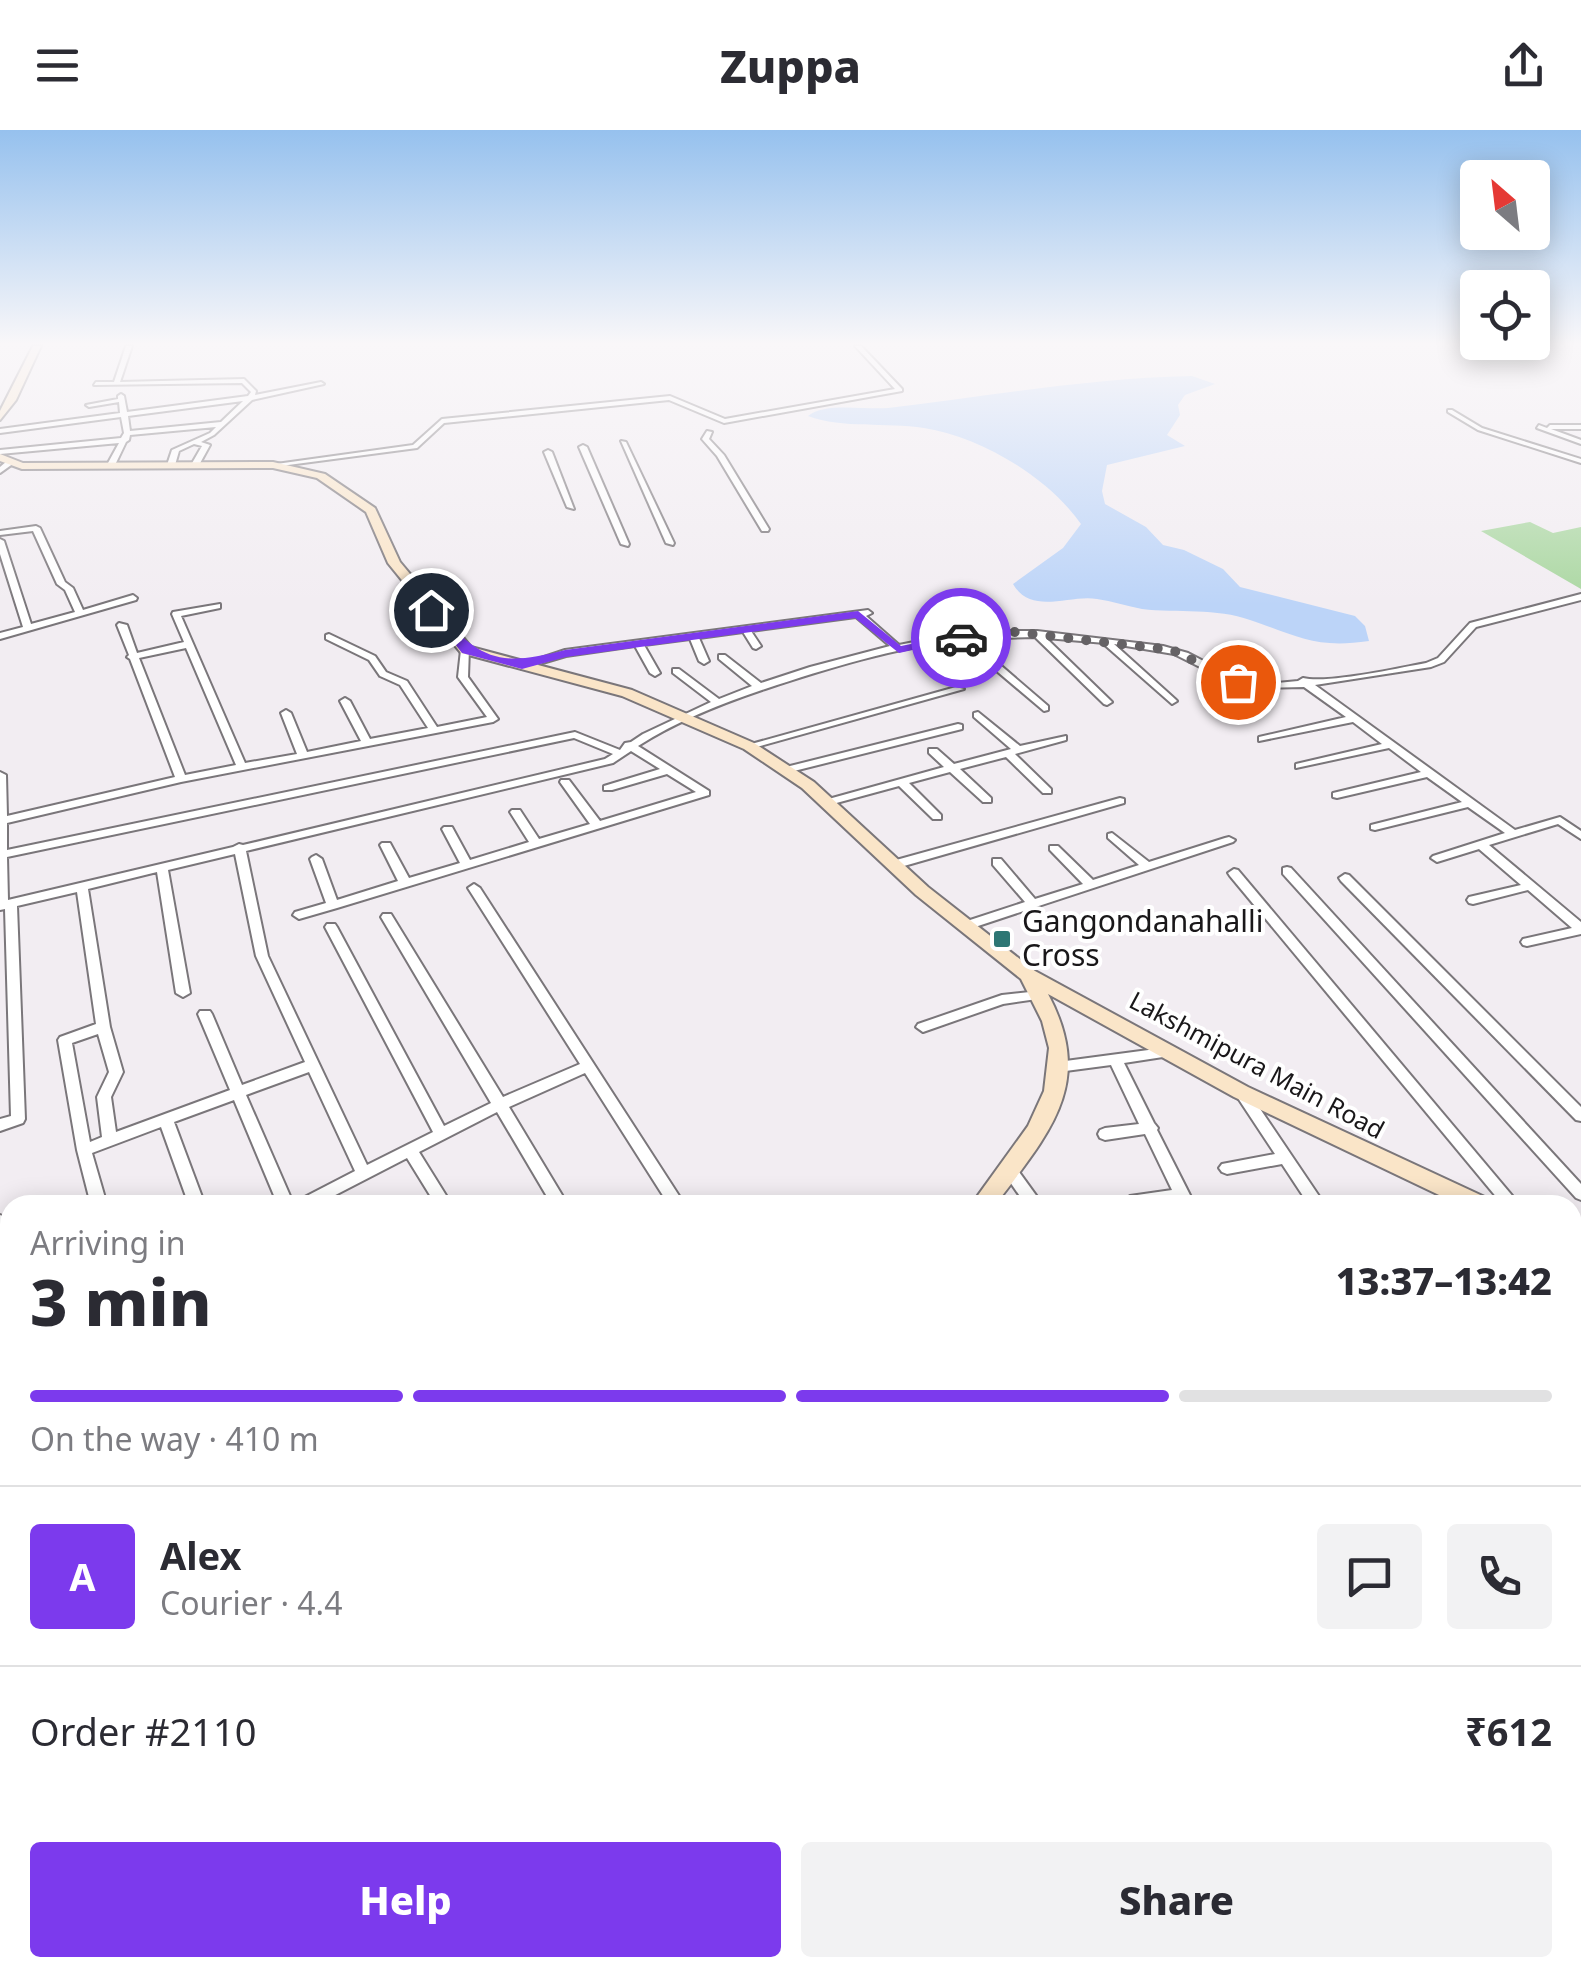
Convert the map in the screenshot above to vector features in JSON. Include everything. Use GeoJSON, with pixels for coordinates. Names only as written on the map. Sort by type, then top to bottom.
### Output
{"type":"FeatureCollection","features":[{"type":"Feature","properties":{"kind":"main road"},"geometry":{"type":"LineString","coordinates":[[2,458],[22,466],[273,465],[321,476],[370,510],[394,563],[466,650]]}},
{"type":"Feature","properties":{"kind":"main road","name":"Lakshmipura Main Road"},"geometry":{"type":"LineString","coordinates":[[466,650],[582,678],[749,746],[790,770],[893,865],[1028,974],[1242,1092],[1460,1195]]}},
{"type":"Feature","properties":{"kind":"main road"},"geometry":{"type":"LineString","coordinates":[[990,1195],[1057,1090],[1060,1046],[1028,974]]}},
{"type":"Feature","properties":{"kind":"street"},"geometry":{"type":"LineString","coordinates":[[112,463],[125,432]]}},
{"type":"Feature","properties":{"kind":"street"},"geometry":{"type":"LineString","coordinates":[[2,458],[173,432]]}},
{"type":"Feature","properties":{"kind":"street"},"geometry":{"type":"LineString","coordinates":[[172,464],[176,450],[210,432]]}},
{"type":"Feature","properties":{"kind":"street"},"geometry":{"type":"LineString","coordinates":[[273,465],[416,447],[431,432]]}},
{"type":"Feature","properties":{"kind":"street"},"geometry":{"type":"LineString","coordinates":[[709,432],[705,439],[766,530]]}},
{"type":"Feature","properties":{"kind":"street"},"geometry":{"type":"LineString","coordinates":[[1491,432],[1580,458]]}},
{"type":"Feature","properties":{"kind":"street"},"geometry":{"type":"LineString","coordinates":[[1555,432],[1581,442]]}},
{"type":"Feature","properties":{"kind":"street"},"geometry":{"type":"LineString","coordinates":[[2,458],[88,436]]}},
{"type":"Feature","properties":{"kind":"street"},"geometry":{"type":"LineString","coordinates":[[1539,444],[1568,437]]}},
{"type":"Feature","properties":{"kind":"street"},"geometry":{"type":"LineString","coordinates":[[66,451],[125,440]]}},
{"type":"Feature","properties":{"kind":"street"},"geometry":{"type":"LineString","coordinates":[[193,442],[206,445],[195,465]]}},
{"type":"Feature","properties":{"kind":"street"},"geometry":{"type":"LineString","coordinates":[[622,442],[670,543]]}},
{"type":"Feature","properties":{"kind":"street"},"geometry":{"type":"LineString","coordinates":[[584,447],[625,544]]}},
{"type":"Feature","properties":{"kind":"street"},"geometry":{"type":"LineString","coordinates":[[548,452],[571,507]]}},
{"type":"Feature","properties":{"kind":"street"},"geometry":{"type":"LineString","coordinates":[[0,533],[36,528],[61,584],[70,588],[80,613]]}},
{"type":"Feature","properties":{"kind":"street"},"geometry":{"type":"LineString","coordinates":[[0,541],[28,628]]}},
{"type":"Feature","properties":{"kind":"street"},"geometry":{"type":"LineString","coordinates":[[4,905],[238,848],[513,788],[609,761],[682,716],[717,702],[899,649],[962,638],[1036,634],[1172,650],[1238,682],[1303,681],[1428,665],[1441,660],[1473,625],[1581,597]]}},
{"type":"Feature","properties":{"kind":"street"},"geometry":{"type":"LineString","coordinates":[[0,636],[133,598]]}},
{"type":"Feature","properties":{"kind":"street"},"geometry":{"type":"LineString","coordinates":[[217,606],[176,614],[242,768]]}},
{"type":"Feature","properties":{"kind":"street"},"geometry":{"type":"LineString","coordinates":[[522,666],[565,654],[863,613],[899,649]]}},
{"type":"Feature","properties":{"kind":"street"},"geometry":{"type":"LineString","coordinates":[[122,625],[180,780]]}},
{"type":"Feature","properties":{"kind":"street"},"geometry":{"type":"LineString","coordinates":[[745,629],[756,646]]}},
{"type":"Feature","properties":{"kind":"street"},"geometry":{"type":"LineString","coordinates":[[1036,634],[1107,702]]}},
{"type":"Feature","properties":{"kind":"street"},"geometry":{"type":"LineString","coordinates":[[693,636],[704,661]]}},
{"type":"Feature","properties":{"kind":"street"},"geometry":{"type":"LineString","coordinates":[[330,637],[372,658],[383,674],[404,683],[434,730]]}},
{"type":"Feature","properties":{"kind":"street"},"geometry":{"type":"LineString","coordinates":[[962,638],[1044,708]]}},
{"type":"Feature","properties":{"kind":"street"},"geometry":{"type":"LineString","coordinates":[[132,657],[188,644]]}},
{"type":"Feature","properties":{"kind":"street"},"geometry":{"type":"LineString","coordinates":[[638,644],[656,673]]}},
{"type":"Feature","properties":{"kind":"street"},"geometry":{"type":"LineString","coordinates":[[1108,644],[1172,700]]}},
{"type":"Feature","properties":{"kind":"street"},"geometry":{"type":"LineString","coordinates":[[4,820],[180,780],[493,719],[463,677],[466,650]]}},
{"type":"Feature","properties":{"kind":"street"},"geometry":{"type":"LineString","coordinates":[[722,657],[761,688]]}},
{"type":"Feature","properties":{"kind":"street"},"geometry":{"type":"LineString","coordinates":[[676,671],[717,702]]}},
{"type":"Feature","properties":{"kind":"street"},"geometry":{"type":"LineString","coordinates":[[1303,681],[1514,835]]}},
{"type":"Feature","properties":{"kind":"street"},"geometry":{"type":"LineString","coordinates":[[749,746],[960,689]]}},
{"type":"Feature","properties":{"kind":"street"},"geometry":{"type":"LineString","coordinates":[[345,701],[368,743]]}},
{"type":"Feature","properties":{"kind":"street"},"geometry":{"type":"LineString","coordinates":[[286,713],[303,756]]}},
{"type":"Feature","properties":{"kind":"street"},"geometry":{"type":"LineString","coordinates":[[978,716],[1047,791]]}},
{"type":"Feature","properties":{"kind":"street"},"geometry":{"type":"LineString","coordinates":[[1263,739],[1354,719]]}},
{"type":"Feature","properties":{"kind":"street"},"geometry":{"type":"LineString","coordinates":[[790,770],[958,726]]}},
{"type":"Feature","properties":{"kind":"street"},"geometry":{"type":"LineString","coordinates":[[4,854],[575,735],[624,749],[704,793],[300,915]]}},
{"type":"Feature","properties":{"kind":"street"},"geometry":{"type":"LineString","coordinates":[[829,802],[1062,738]]}},
{"type":"Feature","properties":{"kind":"street"},"geometry":{"type":"LineString","coordinates":[[1300,766],[1390,745]]}},
{"type":"Feature","properties":{"kind":"street"},"geometry":{"type":"LineString","coordinates":[[934,751],[987,800]]}},
{"type":"Feature","properties":{"kind":"street"},"geometry":{"type":"LineString","coordinates":[[608,788],[668,770]]}},
{"type":"Feature","properties":{"kind":"street"},"geometry":{"type":"LineString","coordinates":[[0,774],[18,1119],[0,1125]]}},
{"type":"Feature","properties":{"kind":"street"},"geometry":{"type":"LineString","coordinates":[[1337,795],[1430,774]]}},
{"type":"Feature","properties":{"kind":"street"},"geometry":{"type":"LineString","coordinates":[[565,782],[597,825]]}},
{"type":"Feature","properties":{"kind":"street"},"geometry":{"type":"LineString","coordinates":[[902,784],[936,816]]}},
{"type":"Feature","properties":{"kind":"street"},"geometry":{"type":"LineString","coordinates":[[893,865],[1120,801]]}},
{"type":"Feature","properties":{"kind":"street"},"geometry":{"type":"LineString","coordinates":[[1375,828],[1471,803]]}},
{"type":"Feature","properties":{"kind":"street"},"geometry":{"type":"LineString","coordinates":[[516,812],[536,844]]}},
{"type":"Feature","properties":{"kind":"street"},"geometry":{"type":"LineString","coordinates":[[1437,858],[1560,820],[1581,836]]}},
{"type":"Feature","properties":{"kind":"street"},"geometry":{"type":"LineString","coordinates":[[448,829],[467,864]]}},
{"type":"Feature","properties":{"kind":"street"},"geometry":{"type":"LineString","coordinates":[[1112,836],[1147,866]]}},
{"type":"Feature","properties":{"kind":"street"},"geometry":{"type":"LineString","coordinates":[[965,926],[1229,840]]}},
{"type":"Feature","properties":{"kind":"street"},"geometry":{"type":"LineString","coordinates":[[386,844],[406,883]]}},
{"type":"Feature","properties":{"kind":"street"},"geometry":{"type":"LineString","coordinates":[[1482,844],[1581,929]]}},
{"type":"Feature","properties":{"kind":"street"},"geometry":{"type":"LineString","coordinates":[[238,848],[262,956],[362,1172]]}},
{"type":"Feature","properties":{"kind":"street"},"geometry":{"type":"LineString","coordinates":[[1054,848],[1091,884]]}},
{"type":"Feature","properties":{"kind":"street"},"geometry":{"type":"LineString","coordinates":[[316,859],[333,904]]}},
{"type":"Feature","properties":{"kind":"street"},"geometry":{"type":"LineString","coordinates":[[997,862],[1033,904]]}},
{"type":"Feature","properties":{"kind":"street"},"geometry":{"type":"LineString","coordinates":[[162,868],[183,993]]}},
{"type":"Feature","properties":{"kind":"street"},"geometry":{"type":"LineString","coordinates":[[1287,871],[1581,1194]]}},
{"type":"Feature","properties":{"kind":"street"},"geometry":{"type":"LineString","coordinates":[[1234,874],[1504,1195]]}},
{"type":"Feature","properties":{"kind":"street"},"geometry":{"type":"LineString","coordinates":[[1345,878],[1581,1116]]}},
{"type":"Feature","properties":{"kind":"street"},"geometry":{"type":"LineString","coordinates":[[1473,900],[1531,886]]}},
{"type":"Feature","properties":{"kind":"street"},"geometry":{"type":"LineString","coordinates":[[82,888],[102,1027],[116,1072],[104,1096],[110,1140]]}},
{"type":"Feature","properties":{"kind":"street"},"geometry":{"type":"LineString","coordinates":[[474,888],[669,1195]]}},
{"type":"Feature","properties":{"kind":"street"},"geometry":{"type":"LineString","coordinates":[[386,916],[554,1195]]}},
{"type":"Feature","properties":{"kind":"street"},"geometry":{"type":"LineString","coordinates":[[331,927],[441,1134]]}},
{"type":"Feature","properties":{"kind":"street"},"geometry":{"type":"LineString","coordinates":[[1528,942],[1581,929]]}},
{"type":"Feature","properties":{"kind":"street"},"geometry":{"type":"LineString","coordinates":[[922,1027],[1002,1000],[1039,995]]}},
{"type":"Feature","properties":{"kind":"street"},"geometry":{"type":"LineString","coordinates":[[205,1014],[282,1195]]}},
{"type":"Feature","properties":{"kind":"street"},"geometry":{"type":"LineString","coordinates":[[96,1195],[84,1150],[65,1040],[102,1027]]}},
{"type":"Feature","properties":{"kind":"street"},"geometry":{"type":"LineString","coordinates":[[1058,1066],[1172,1052]]}},
{"type":"Feature","properties":{"kind":"street"},"geometry":{"type":"LineString","coordinates":[[1114,1058],[1183,1195]]}},
{"type":"Feature","properties":{"kind":"street"},"geometry":{"type":"LineString","coordinates":[[84,1150],[312,1065]]}},
{"type":"Feature","properties":{"kind":"street"},"geometry":{"type":"LineString","coordinates":[[324,1195],[362,1172],[586,1067]]}},
{"type":"Feature","properties":{"kind":"street"},"geometry":{"type":"LineString","coordinates":[[1242,1092],[1311,1195]]}},
{"type":"Feature","properties":{"kind":"street"},"geometry":{"type":"LineString","coordinates":[[166,1120],[193,1195]]}},
{"type":"Feature","properties":{"kind":"street"},"geometry":{"type":"LineString","coordinates":[[1106,1134],[1151,1128]]}},
{"type":"Feature","properties":{"kind":"street"},"geometry":{"type":"LineString","coordinates":[[410,1150],[438,1195]]}},
{"type":"Feature","properties":{"kind":"street"},"geometry":{"type":"LineString","coordinates":[[1226,1168],[1284,1158]]}},
{"type":"Feature","properties":{"kind":"street"},"geometry":{"type":"LineString","coordinates":[[1009,1169],[1028,1195]]}},
{"type":"Feature","properties":{"kind":"green space"},"geometry":{"type":"Polygon","coordinates":[[[1530,522],[1553,533],[1581,527],[1581,589],[1481,531],[1530,522]]]}},
{"type":"Feature","properties":{"kind":"water"},"geometry":{"type":"Polygon","coordinates":[[[942,432],[1169,432],[1167,435],[1185,446],[1107,465],[1102,491],[1105,504],[1146,527],[1163,545],[1184,550],[1223,569],[1240,587],[1355,616],[1365,626],[1369,641],[1320,642],[1224,614],[1142,609],[1086,598],[1052,602],[1030,599],[1013,584],[1063,548],[1081,524],[1032,475],[990,450],[942,432]]]}},
{"type":"Feature","properties":{"kind":"way so far"},"geometry":{"type":"LineString","coordinates":[[961,638],[1015,632],[1172,650],[1238,682]]}},
{"type":"Feature","properties":{"kind":"place","name":"Gangondanahalli Cross"},"geometry":{"type":"Point","coordinates":[1002,939]}},
{"type":"Feature","properties":{"kind":"route"},"geometry":{"type":"LineString","coordinates":[[431,610],[466,650],[522,666],[565,654],[858,614],[899,649],[961,638]]}}]}
